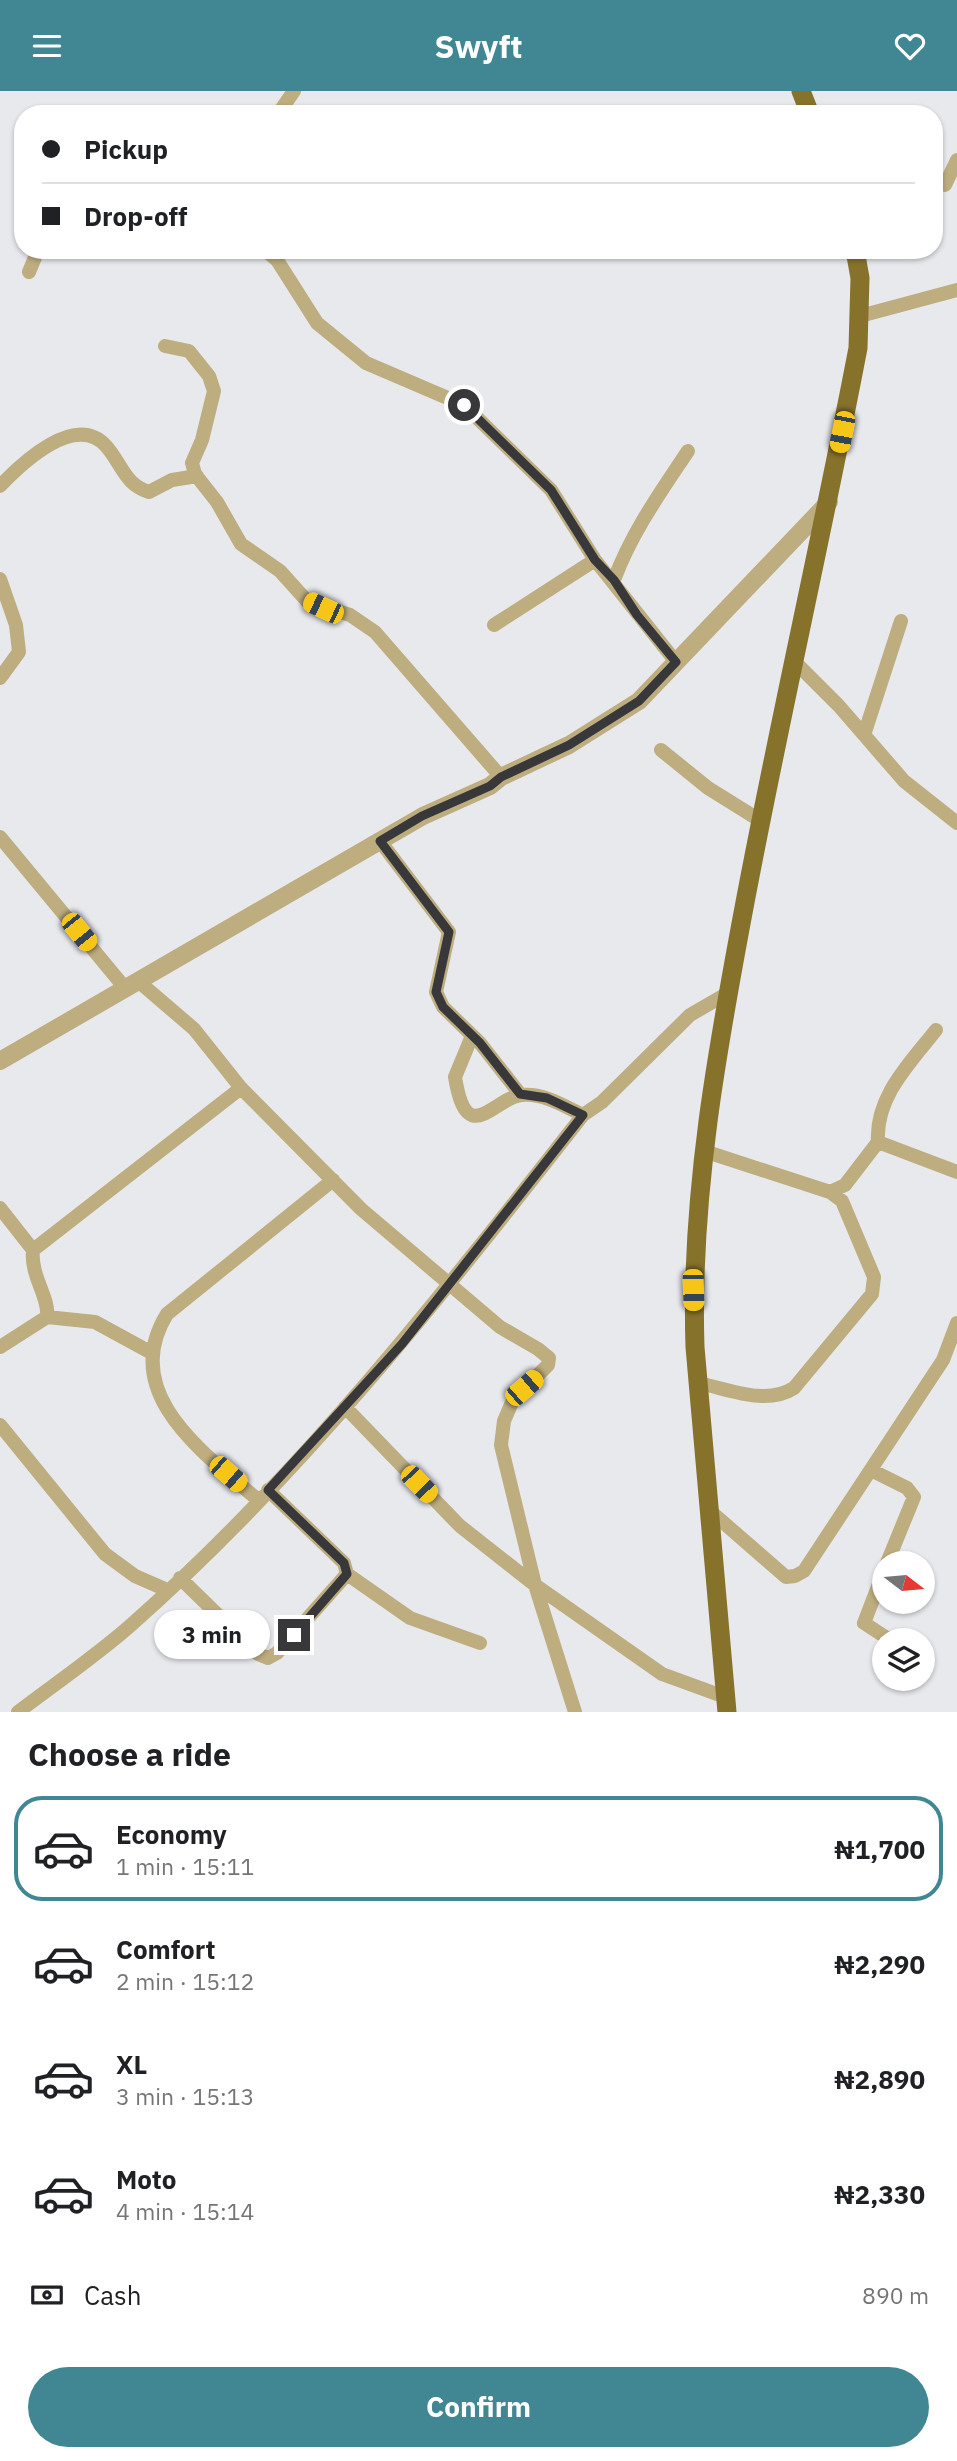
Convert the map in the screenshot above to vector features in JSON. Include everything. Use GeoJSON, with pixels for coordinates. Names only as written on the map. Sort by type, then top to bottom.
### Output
{"type":"FeatureCollection","features":[{"type":"Feature","properties":{"kind":"highway"},"geometry":{"type":"LineString","coordinates":[[726,1705],[698,1383],[693,1290],[704,1151],[728,993],[858,348],[860,278],[857,259]]}},
{"type":"Feature","properties":{"kind":"street"},"geometry":{"type":"LineString","coordinates":[[946,188],[957,159]]}},
{"type":"Feature","properties":{"kind":"street"},"geometry":{"type":"LineString","coordinates":[[29,272],[34,259]]}},
{"type":"Feature","properties":{"kind":"street"},"geometry":{"type":"LineString","coordinates":[[276,259],[317,323],[366,363],[464,405],[551,490],[595,560],[614,580],[637,615],[676,662]]}},
{"type":"Feature","properties":{"kind":"street"},"geometry":{"type":"LineString","coordinates":[[860,316],[957,290]]}},
{"type":"Feature","properties":{"kind":"street"},"geometry":{"type":"LineString","coordinates":[[165,346],[189,351],[201,363],[214,391],[202,440],[192,463],[197,476],[217,502],[241,544],[281,571],[307,601],[350,615],[375,632],[501,777]]}},
{"type":"Feature","properties":{"kind":"street"},"geometry":{"type":"LineString","coordinates":[[0,486],[46,444],[82,436],[101,441],[129,482],[149,492],[172,480],[197,476]]}},
{"type":"Feature","properties":{"kind":"street"},"geometry":{"type":"LineString","coordinates":[[614,580],[645,515],[688,451]]}},
{"type":"Feature","properties":{"kind":"street"},"geometry":{"type":"LineString","coordinates":[[0,1061],[422,816],[490,786],[501,777],[569,745],[639,701],[829,502]]}},
{"type":"Feature","properties":{"kind":"street"},"geometry":{"type":"LineString","coordinates":[[494,625],[595,560]]}},
{"type":"Feature","properties":{"kind":"street"},"geometry":{"type":"LineString","coordinates":[[0,579],[16,625],[19,652],[0,678]]}},
{"type":"Feature","properties":{"kind":"street"},"geometry":{"type":"LineString","coordinates":[[864,735],[901,621]]}},
{"type":"Feature","properties":{"kind":"street"},"geometry":{"type":"LineString","coordinates":[[795,662],[904,781],[957,824]]}},
{"type":"Feature","properties":{"kind":"street"},"geometry":{"type":"LineString","coordinates":[[661,750],[708,788],[761,821]]}},
{"type":"Feature","properties":{"kind":"street"},"geometry":{"type":"LineString","coordinates":[[0,837],[132,985],[194,1029],[241,1088],[333,1180],[500,1327],[538,1349],[549,1359],[548,1365],[513,1400],[501,1434],[511,1492],[535,1585],[575,1712]]}},
{"type":"Feature","properties":{"kind":"street"},"geometry":{"type":"LineString","coordinates":[[380,841],[449,932],[436,992],[443,1007],[472,1036],[520,1094]]}},
{"type":"Feature","properties":{"kind":"street"},"geometry":{"type":"LineString","coordinates":[[18,1712],[131,1626],[263,1495],[345,1407],[450,1285],[583,1115],[602,1102],[690,1015],[728,993]]}},
{"type":"Feature","properties":{"kind":"street"},"geometry":{"type":"LineString","coordinates":[[836,1197],[878,1142],[877,1124],[884,1103],[897,1080],[936,1030]]}},
{"type":"Feature","properties":{"kind":"street"},"geometry":{"type":"LineString","coordinates":[[472,1036],[455,1077],[469,1112],[475,1117],[483,1116],[520,1094],[547,1098],[583,1115]]}},
{"type":"Feature","properties":{"kind":"street"},"geometry":{"type":"LineString","coordinates":[[33,1250],[241,1088]]}},
{"type":"Feature","properties":{"kind":"street"},"geometry":{"type":"LineString","coordinates":[[878,1142],[957,1172]]}},
{"type":"Feature","properties":{"kind":"street"},"geometry":{"type":"LineString","coordinates":[[698,1383],[770,1398],[794,1388],[872,1294],[874,1277],[836,1197],[704,1151]]}},
{"type":"Feature","properties":{"kind":"street"},"geometry":{"type":"LineString","coordinates":[[333,1180],[167,1314],[155,1334],[150,1352],[155,1382],[162,1403],[208,1456],[263,1495],[344,1563],[347,1574],[410,1618],[480,1643]]}},
{"type":"Feature","properties":{"kind":"street"},"geometry":{"type":"LineString","coordinates":[[0,1208],[33,1250],[34,1277],[48,1309],[47,1317]]}},
{"type":"Feature","properties":{"kind":"street"},"geometry":{"type":"LineString","coordinates":[[0,1347],[47,1317],[58,1320],[84,1318],[150,1352]]}},
{"type":"Feature","properties":{"kind":"street"},"geometry":{"type":"LineString","coordinates":[[709,1510],[786,1577],[804,1571],[943,1360],[957,1323]]}},
{"type":"Feature","properties":{"kind":"street"},"geometry":{"type":"LineString","coordinates":[[345,1407],[460,1526],[535,1585],[662,1674],[726,1705]]}},
{"type":"Feature","properties":{"kind":"street"},"geometry":{"type":"LineString","coordinates":[[0,1425],[105,1554],[135,1576],[167,1590]]}},
{"type":"Feature","properties":{"kind":"street"},"geometry":{"type":"LineString","coordinates":[[871,1470],[907,1488],[914,1497],[892,1551]]}},
{"type":"Feature","properties":{"kind":"street"},"geometry":{"type":"LineString","coordinates":[[180,1578],[258,1654],[268,1658],[277,1653],[347,1574]]}},
{"type":"Feature","properties":{"kind":"street"},"geometry":{"type":"LineString","coordinates":[[872,1602],[864,1623],[872,1628]]}},
{"type":"Feature","properties":{"kind":"route"},"geometry":{"type":"LineString","coordinates":[[294,1635],[347,1574],[344,1563],[268,1490],[402,1344],[583,1115],[547,1098],[520,1094],[480,1043],[443,1007],[436,992],[449,932],[380,841],[422,816],[490,786],[501,777],[569,745],[639,701],[676,662],[637,615],[614,580],[595,560],[551,490],[464,405]]}}]}
